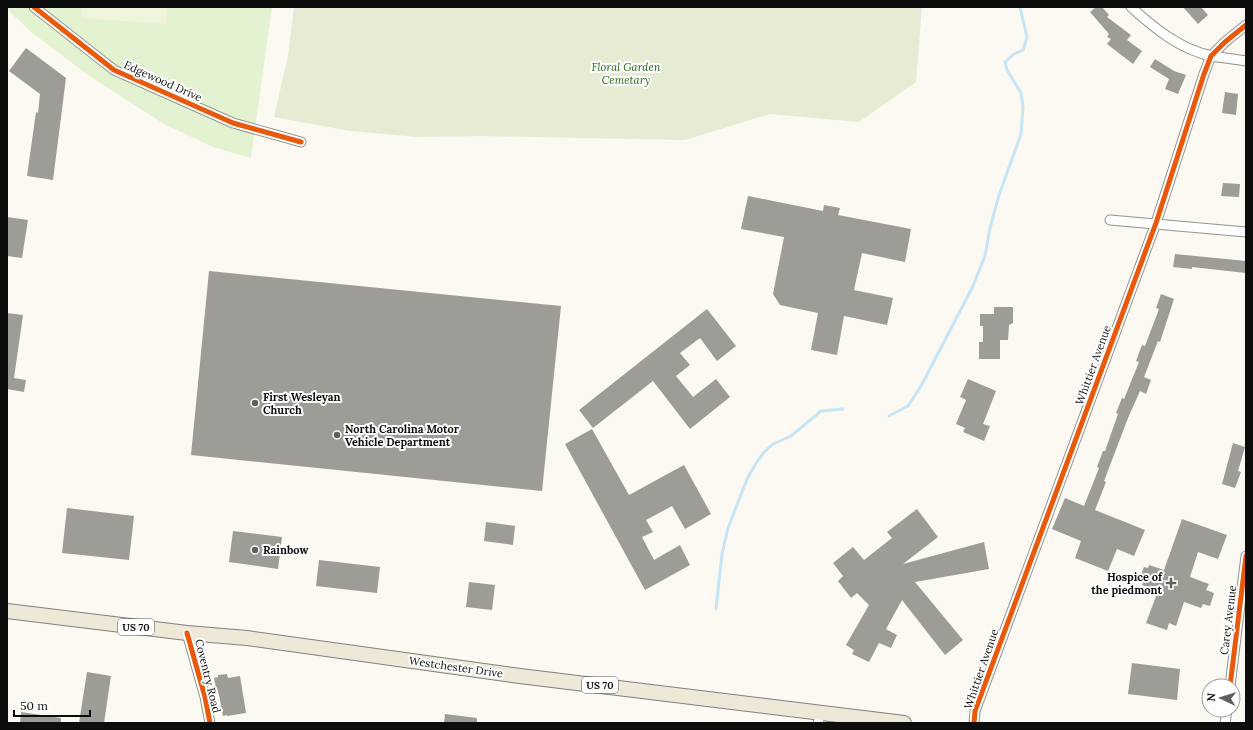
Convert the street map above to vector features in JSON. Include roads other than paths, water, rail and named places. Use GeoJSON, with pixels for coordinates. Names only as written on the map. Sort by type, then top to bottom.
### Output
{"type":"FeatureCollection","features":[{"type":"Feature","properties":{"kind":"main road","name":"Westchester Drive"},"geometry":{"type":"LineString","coordinates":[[7,611],[187,633],[247,638],[819,718],[904,723]]}},
{"type":"Feature","properties":{"kind":"street","name":"Edgewood Drive"},"geometry":{"type":"LineString","coordinates":[[34,7],[114,70],[233,123],[301,142]]}},
{"type":"Feature","properties":{"kind":"street"},"geometry":{"type":"LineString","coordinates":[[1131,7],[1158,30],[1197,51],[1211,56],[1246,61]]}},
{"type":"Feature","properties":{"kind":"street","name":"Whittier Avenue"},"geometry":{"type":"LineString","coordinates":[[974,723],[975,711],[1156,223],[1211,56],[1246,25]]}},
{"type":"Feature","properties":{"kind":"street"},"geometry":{"type":"LineString","coordinates":[[1110,220],[1246,232]]}},
{"type":"Feature","properties":{"kind":"street","name":"Carey Avenue"},"geometry":{"type":"LineString","coordinates":[[1231,678],[1246,556]]}},
{"type":"Feature","properties":{"kind":"street","name":"Coventry Road"},"geometry":{"type":"LineString","coordinates":[[187,633],[205,696],[210,723]]}},
{"type":"Feature","properties":{"kind":"waterway"},"geometry":{"type":"LineString","coordinates":[[889,416],[908,406],[921,386],[972,288],[985,256],[990,228],[999,195],[1021,134],[1023,107],[1021,93],[1007,70],[1005,62],[1014,54],[1023,50],[1027,37],[1020,7]]}},
{"type":"Feature","properties":{"kind":"waterway"},"geometry":{"type":"LineString","coordinates":[[716,609],[722,554],[728,528],[747,479],[755,465],[764,452],[773,444],[791,436],[821,411],[843,409]]}},
{"type":"Feature","properties":{"kind":"place","name":"First Wesleyan Church"},"geometry":{"type":"Point","coordinates":[255,403]}},
{"type":"Feature","properties":{"kind":"place","name":"North Carolina Motor Vehicle Department"},"geometry":{"type":"Point","coordinates":[337,435]}},
{"type":"Feature","properties":{"kind":"place","name":"Rainbow"},"geometry":{"type":"Point","coordinates":[255,550]}},
{"type":"Feature","properties":{"kind":"place","name":"Hospice of the piedmont"},"geometry":{"type":"Point","coordinates":[1171,583]}},
{"type":"Feature","properties":{"kind":"park label","name":"Floral Garden Cemetary"},"geometry":{"type":"Point","coordinates":[626,73]}}]}
